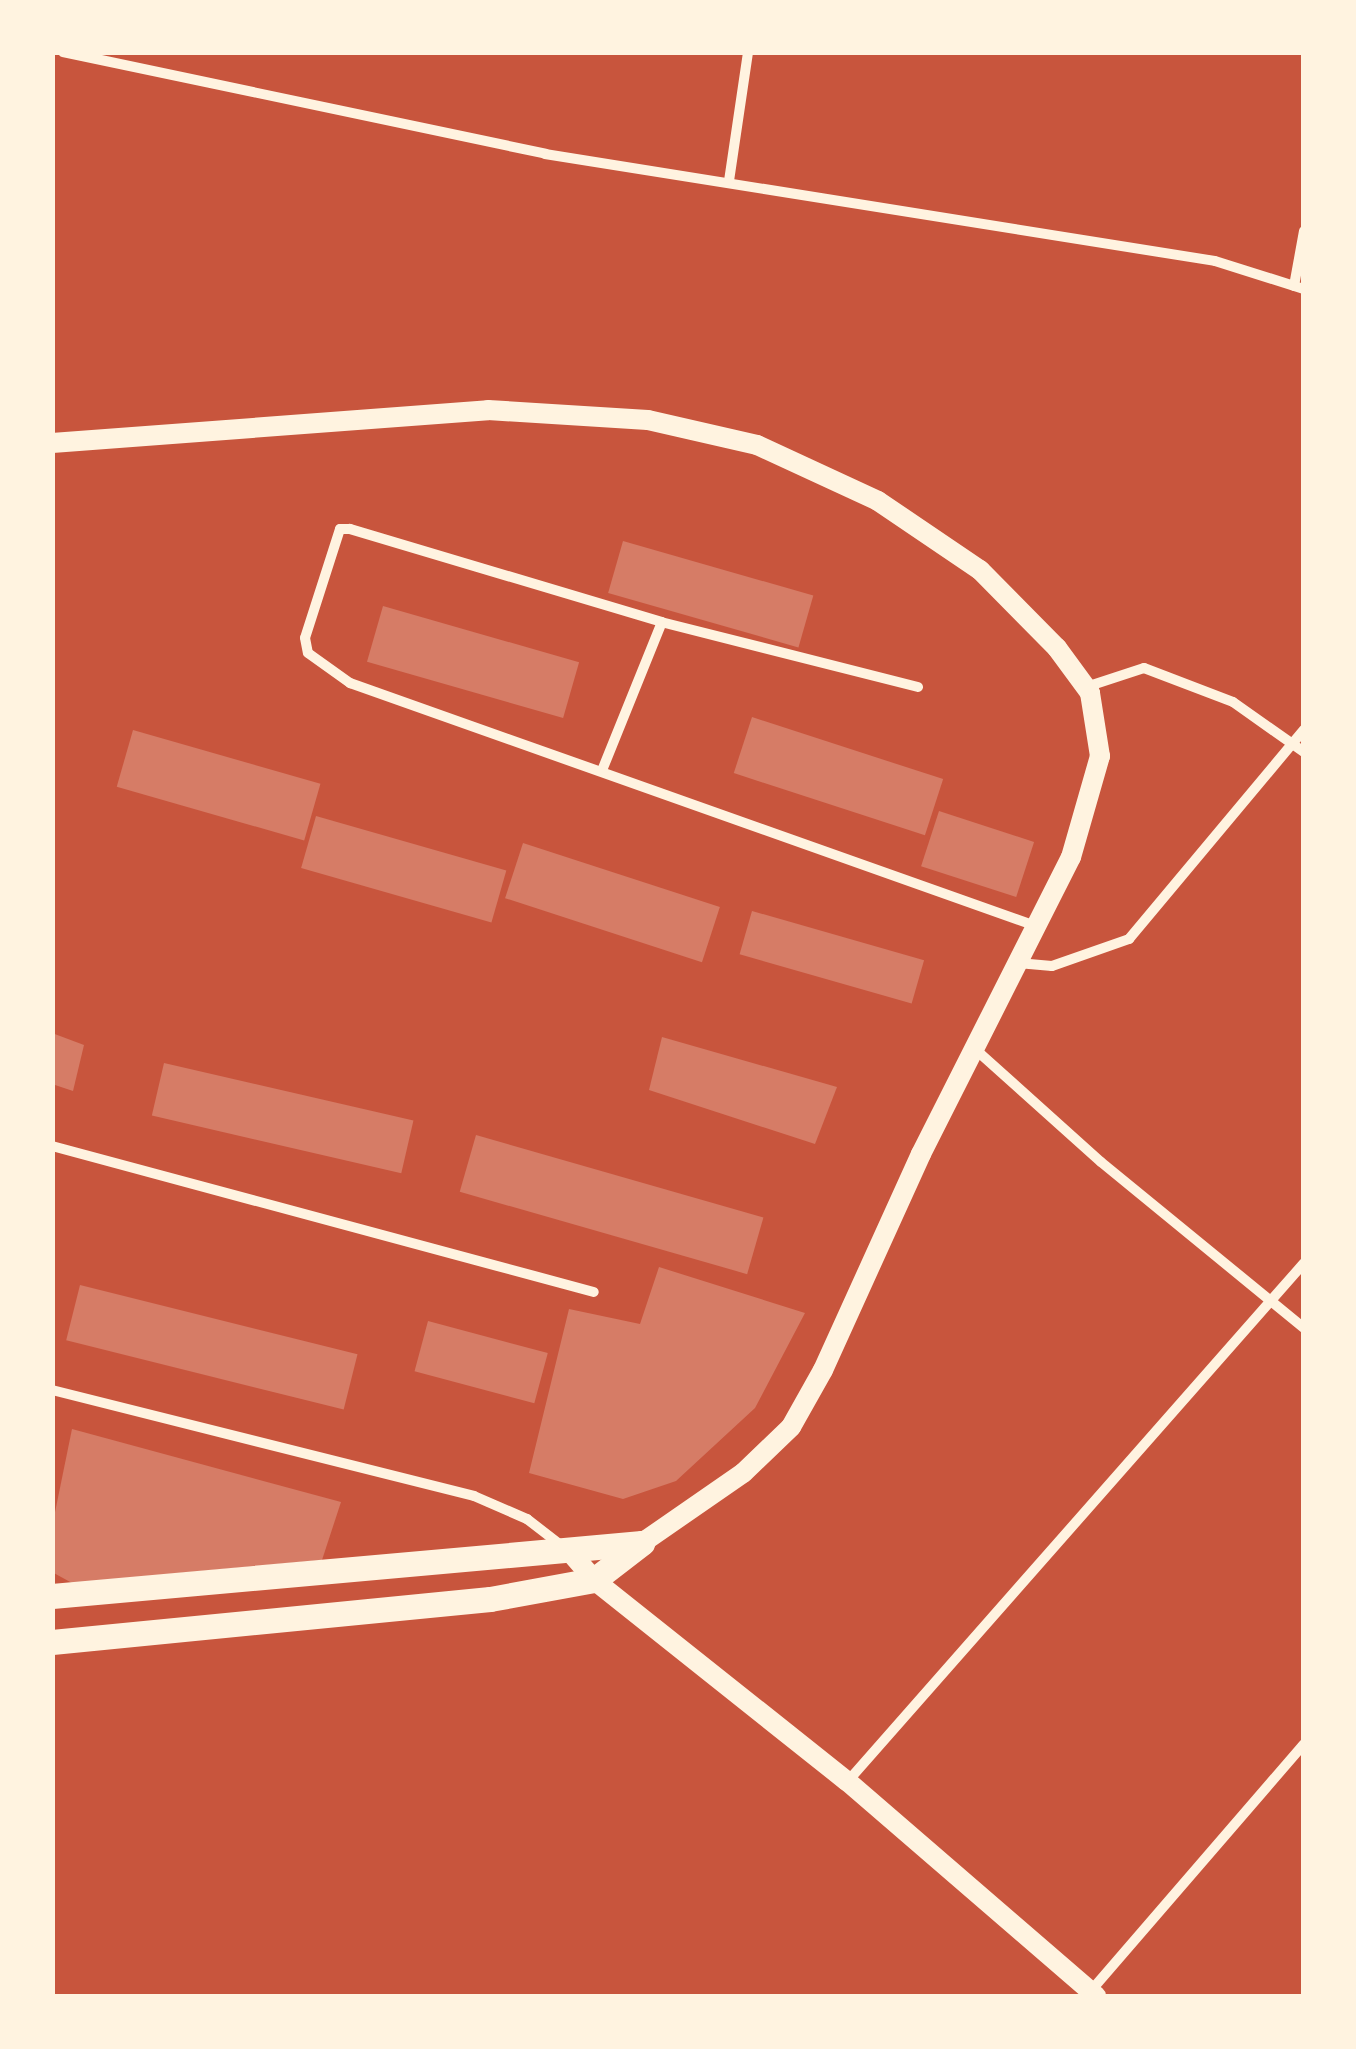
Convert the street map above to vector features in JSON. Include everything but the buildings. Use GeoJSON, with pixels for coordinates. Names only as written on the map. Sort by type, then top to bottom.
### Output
{"type":"FeatureCollection","features":[{"type":"Feature","properties":{"kind":"main road"},"geometry":{"type":"LineString","coordinates":[[52,444],[488,410],[648,420],[738,441],[878,501],[980,570],[1086,687],[1100,756],[1071,857],[791,1427],[721,1491],[594,1580],[490,1599],[52,1642]]}},
{"type":"Feature","properties":{"kind":"main road"},"geometry":{"type":"LineString","coordinates":[[52,1596],[642,1543]]}},
{"type":"Feature","properties":{"kind":"main road"},"geometry":{"type":"LineString","coordinates":[[570,1552],[594,1580],[847,1781],[1091,1995]]}},
{"type":"Feature","properties":{"kind":"street"},"geometry":{"type":"LineString","coordinates":[[63,52],[545,154],[1215,262],[1299,288],[1304,231]]}},
{"type":"Feature","properties":{"kind":"street"},"geometry":{"type":"LineString","coordinates":[[729,181],[748,52]]}},
{"type":"Feature","properties":{"kind":"street"},"geometry":{"type":"LineString","coordinates":[[918,687],[662,622],[372,530],[340,530],[306,638],[308,653],[325,670],[1036,926]]}},
{"type":"Feature","properties":{"kind":"street"},"geometry":{"type":"LineString","coordinates":[[602,768],[662,622]]}},
{"type":"Feature","properties":{"kind":"street"},"geometry":{"type":"LineString","coordinates":[[1086,687],[1144,668],[1234,702],[1304,752]]}},
{"type":"Feature","properties":{"kind":"street"},"geometry":{"type":"LineString","coordinates":[[1018,962],[1052,966],[1129,939],[1304,730]]}},
{"type":"Feature","properties":{"kind":"street"},"geometry":{"type":"LineString","coordinates":[[974,1048],[1304,1328]]}},
{"type":"Feature","properties":{"kind":"street"},"geometry":{"type":"LineString","coordinates":[[52,1146],[594,1292]]}},
{"type":"Feature","properties":{"kind":"street"},"geometry":{"type":"LineString","coordinates":[[847,1781],[1304,1263]]}},
{"type":"Feature","properties":{"kind":"street"},"geometry":{"type":"LineString","coordinates":[[52,1390],[474,1496],[527,1519],[570,1552]]}},
{"type":"Feature","properties":{"kind":"street"},"geometry":{"type":"LineString","coordinates":[[1091,1995],[1304,1744]]}}]}
